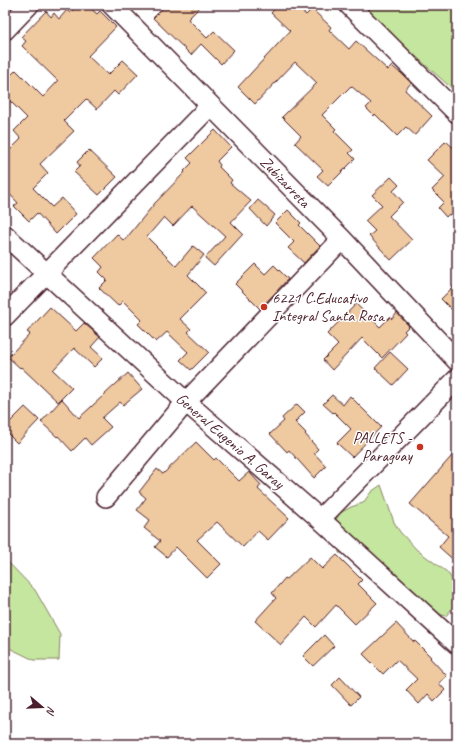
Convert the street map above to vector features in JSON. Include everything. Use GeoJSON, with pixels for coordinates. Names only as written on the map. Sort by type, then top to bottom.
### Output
{"type":"FeatureCollection","features":[{"type":"Feature","properties":{"kind":"street"},"geometry":{"type":"LineString","coordinates":[[5,30],[30,5]]}},
{"type":"Feature","properties":{"kind":"street","name":"Zubizarreta"},"geometry":{"type":"LineString","coordinates":[[112,5],[342,240],[457,361]]}},
{"type":"Feature","properties":{"kind":"street"},"geometry":{"type":"LineString","coordinates":[[349,5],[457,113]]}},
{"type":"Feature","properties":{"kind":"street"},"geometry":{"type":"LineString","coordinates":[[5,316],[210,106]]}},
{"type":"Feature","properties":{"kind":"street","name":"General Eugenio A. Garay"},"geometry":{"type":"LineString","coordinates":[[5,235],[186,402],[320,519],[457,644]]}},
{"type":"Feature","properties":{"kind":"street"},"geometry":{"type":"LineString","coordinates":[[106,497],[186,402],[342,240]]}},
{"type":"Feature","properties":{"kind":"street"},"geometry":{"type":"LineString","coordinates":[[320,519],[457,379]]}},
{"type":"Feature","properties":{"kind":"green space"},"geometry":{"type":"Polygon","coordinates":[[[364,5],[457,5],[457,93],[384,28],[364,5]]]}},
{"type":"Feature","properties":{"kind":"green space"},"geometry":{"type":"Polygon","coordinates":[[[381,485],[394,522],[400,532],[417,550],[447,572],[454,582],[457,590],[457,599],[454,606],[446,616],[434,613],[409,587],[352,554],[339,553],[339,545],[334,523],[340,513],[363,503],[371,492],[381,485]]]}},
{"type":"Feature","properties":{"kind":"green space"},"geometry":{"type":"Polygon","coordinates":[[[5,559],[35,590],[60,634],[59,660],[34,660],[5,646],[5,559]]]}},
{"type":"Feature","properties":{"kind":"building"},"geometry":{"type":"Polygon","coordinates":[[[78,5],[87,5],[97,14],[100,11],[116,27],[88,56],[108,75],[123,60],[138,74],[118,95],[114,91],[97,109],[86,99],[64,121],[74,131],[40,164],[48,173],[33,188],[52,207],[62,198],[76,214],[56,234],[37,213],[29,221],[14,206],[18,203],[5,189],[5,155],[21,139],[14,131],[27,118],[5,96],[5,81],[16,70],[43,97],[58,81],[22,46],[26,41],[21,37],[46,11],[51,17],[54,13],[59,19],[67,10],[70,13],[78,5]]]}},
{"type":"Feature","properties":{"kind":"building"},"geometry":{"type":"Polygon","coordinates":[[[166,5],[202,5],[188,19],[207,38],[214,31],[234,50],[221,64],[201,44],[191,55],[153,18],[166,5]]]}},
{"type":"Feature","properties":{"kind":"building"},"geometry":{"type":"Polygon","coordinates":[[[278,5],[295,5],[306,15],[312,9],[331,27],[329,30],[349,49],[356,41],[388,70],[392,66],[411,83],[405,90],[432,116],[415,135],[406,127],[397,136],[375,114],[374,116],[366,108],[371,103],[351,86],[322,115],[336,129],[334,131],[353,150],[349,153],[355,159],[328,186],[317,176],[323,170],[295,143],[301,136],[282,117],[317,83],[295,62],[255,104],[238,87],[290,31],[271,13],[278,5]]]}},
{"type":"Feature","properties":{"kind":"building"},"geometry":{"type":"Polygon","coordinates":[[[215,130],[231,147],[217,161],[220,165],[219,167],[232,180],[230,183],[251,201],[231,222],[243,234],[214,266],[205,258],[225,236],[192,206],[173,226],[164,217],[147,237],[176,266],[193,246],[204,255],[188,275],[206,293],[180,319],[191,329],[188,332],[209,352],[191,370],[180,360],[188,352],[167,332],[156,342],[138,324],[142,320],[123,301],[118,306],[99,288],[107,280],[99,272],[103,267],[94,258],[117,234],[124,241],[155,203],[192,163],[187,158],[215,130]]]}},
{"type":"Feature","properties":{"kind":"building"},"geometry":{"type":"Polygon","coordinates":[[[446,141],[457,151],[457,223],[449,214],[446,217],[438,208],[444,202],[432,190],[445,177],[427,160],[446,141]]]}},
{"type":"Feature","properties":{"kind":"building"},"geometry":{"type":"Polygon","coordinates":[[[89,150],[117,177],[99,195],[74,172],[80,166],[77,162],[89,150]]]}},
{"type":"Feature","properties":{"kind":"building"},"geometry":{"type":"Polygon","coordinates":[[[391,177],[399,185],[393,191],[403,202],[389,216],[412,240],[391,260],[369,236],[375,231],[365,221],[382,205],[372,195],[391,177]]]}},
{"type":"Feature","properties":{"kind":"building"},"geometry":{"type":"Polygon","coordinates":[[[258,200],[275,215],[266,226],[250,209],[258,200]]]}},
{"type":"Feature","properties":{"kind":"building"},"geometry":{"type":"Polygon","coordinates":[[[288,210],[301,223],[299,225],[320,246],[304,263],[288,248],[294,242],[275,223],[288,210]]]}},
{"type":"Feature","properties":{"kind":"building"},"geometry":{"type":"Polygon","coordinates":[[[255,264],[265,274],[274,265],[288,279],[260,309],[235,284],[255,264]]]}},
{"type":"Feature","properties":{"kind":"building"},"geometry":{"type":"Polygon","coordinates":[[[457,283],[457,315],[441,299],[457,283]]]}},
{"type":"Feature","properties":{"kind":"building"},"geometry":{"type":"Polygon","coordinates":[[[356,304],[380,327],[390,317],[392,319],[397,313],[409,326],[404,331],[406,333],[382,358],[362,338],[332,370],[323,360],[338,345],[327,334],[356,304]]]}},
{"type":"Feature","properties":{"kind":"building"},"geometry":{"type":"Polygon","coordinates":[[[50,307],[76,331],[84,323],[100,337],[91,347],[103,358],[94,367],[74,348],[53,370],[72,388],[58,402],[21,367],[20,368],[8,357],[30,334],[27,332],[50,307]]]}},
{"type":"Feature","properties":{"kind":"building"},"geometry":{"type":"Polygon","coordinates":[[[390,352],[408,369],[393,385],[375,368],[390,352]]]}},
{"type":"Feature","properties":{"kind":"building"},"geometry":{"type":"Polygon","coordinates":[[[128,373],[142,389],[123,405],[120,402],[102,418],[111,427],[91,445],[85,438],[72,451],[58,436],[57,437],[41,422],[62,399],[79,418],[128,373]]]}},
{"type":"Feature","properties":{"kind":"building"},"geometry":{"type":"Polygon","coordinates":[[[332,395],[343,405],[350,396],[381,427],[352,457],[337,443],[351,429],[334,412],[333,413],[323,404],[332,395]]]}},
{"type":"Feature","properties":{"kind":"building"},"geometry":{"type":"Polygon","coordinates":[[[297,404],[305,412],[295,422],[306,433],[305,434],[318,449],[314,453],[326,466],[314,478],[289,450],[287,452],[270,434],[284,421],[282,418],[297,404]]]}},
{"type":"Feature","properties":{"kind":"building"},"geometry":{"type":"Polygon","coordinates":[[[25,407],[39,420],[17,443],[5,431],[5,427],[25,407]]]}},
{"type":"Feature","properties":{"kind":"building"},"geometry":{"type":"Polygon","coordinates":[[[196,442],[214,460],[216,458],[239,481],[249,472],[261,485],[258,489],[289,518],[268,540],[258,531],[243,547],[217,522],[197,540],[221,564],[207,578],[176,547],[167,557],[155,547],[160,541],[144,528],[150,520],[137,510],[146,498],[139,492],[157,469],[163,474],[196,442]]]}},
{"type":"Feature","properties":{"kind":"building"},"geometry":{"type":"Polygon","coordinates":[[[457,450],[457,563],[439,547],[448,536],[410,504],[457,450]]]}},
{"type":"Feature","properties":{"kind":"building"},"geometry":{"type":"Polygon","coordinates":[[[337,555],[362,580],[358,584],[377,603],[355,624],[336,605],[316,627],[306,617],[281,645],[255,621],[276,598],[272,593],[285,578],[287,579],[310,557],[322,569],[337,555]]]}},
{"type":"Feature","properties":{"kind":"building"},"geometry":{"type":"Polygon","coordinates":[[[396,623],[431,657],[430,658],[447,676],[439,683],[445,690],[434,701],[428,694],[419,704],[406,690],[417,679],[397,660],[383,674],[363,654],[396,623]]]}},
{"type":"Feature","properties":{"kind":"building"},"geometry":{"type":"Polygon","coordinates":[[[324,635],[334,646],[313,666],[303,656],[324,635]]]}},
{"type":"Feature","properties":{"kind":"building"},"geometry":{"type":"Polygon","coordinates":[[[340,677],[359,697],[351,705],[332,685],[340,677]]]}},
{"type":"Feature","properties":{"kind":"place","name":"6221 C.Educativo Integral Santa Rosa"},"geometry":{"type":"Point","coordinates":[264,307]}},
{"type":"Feature","properties":{"kind":"place","name":"PALLETS - Paraguay"},"geometry":{"type":"Point","coordinates":[420,447]}}]}
